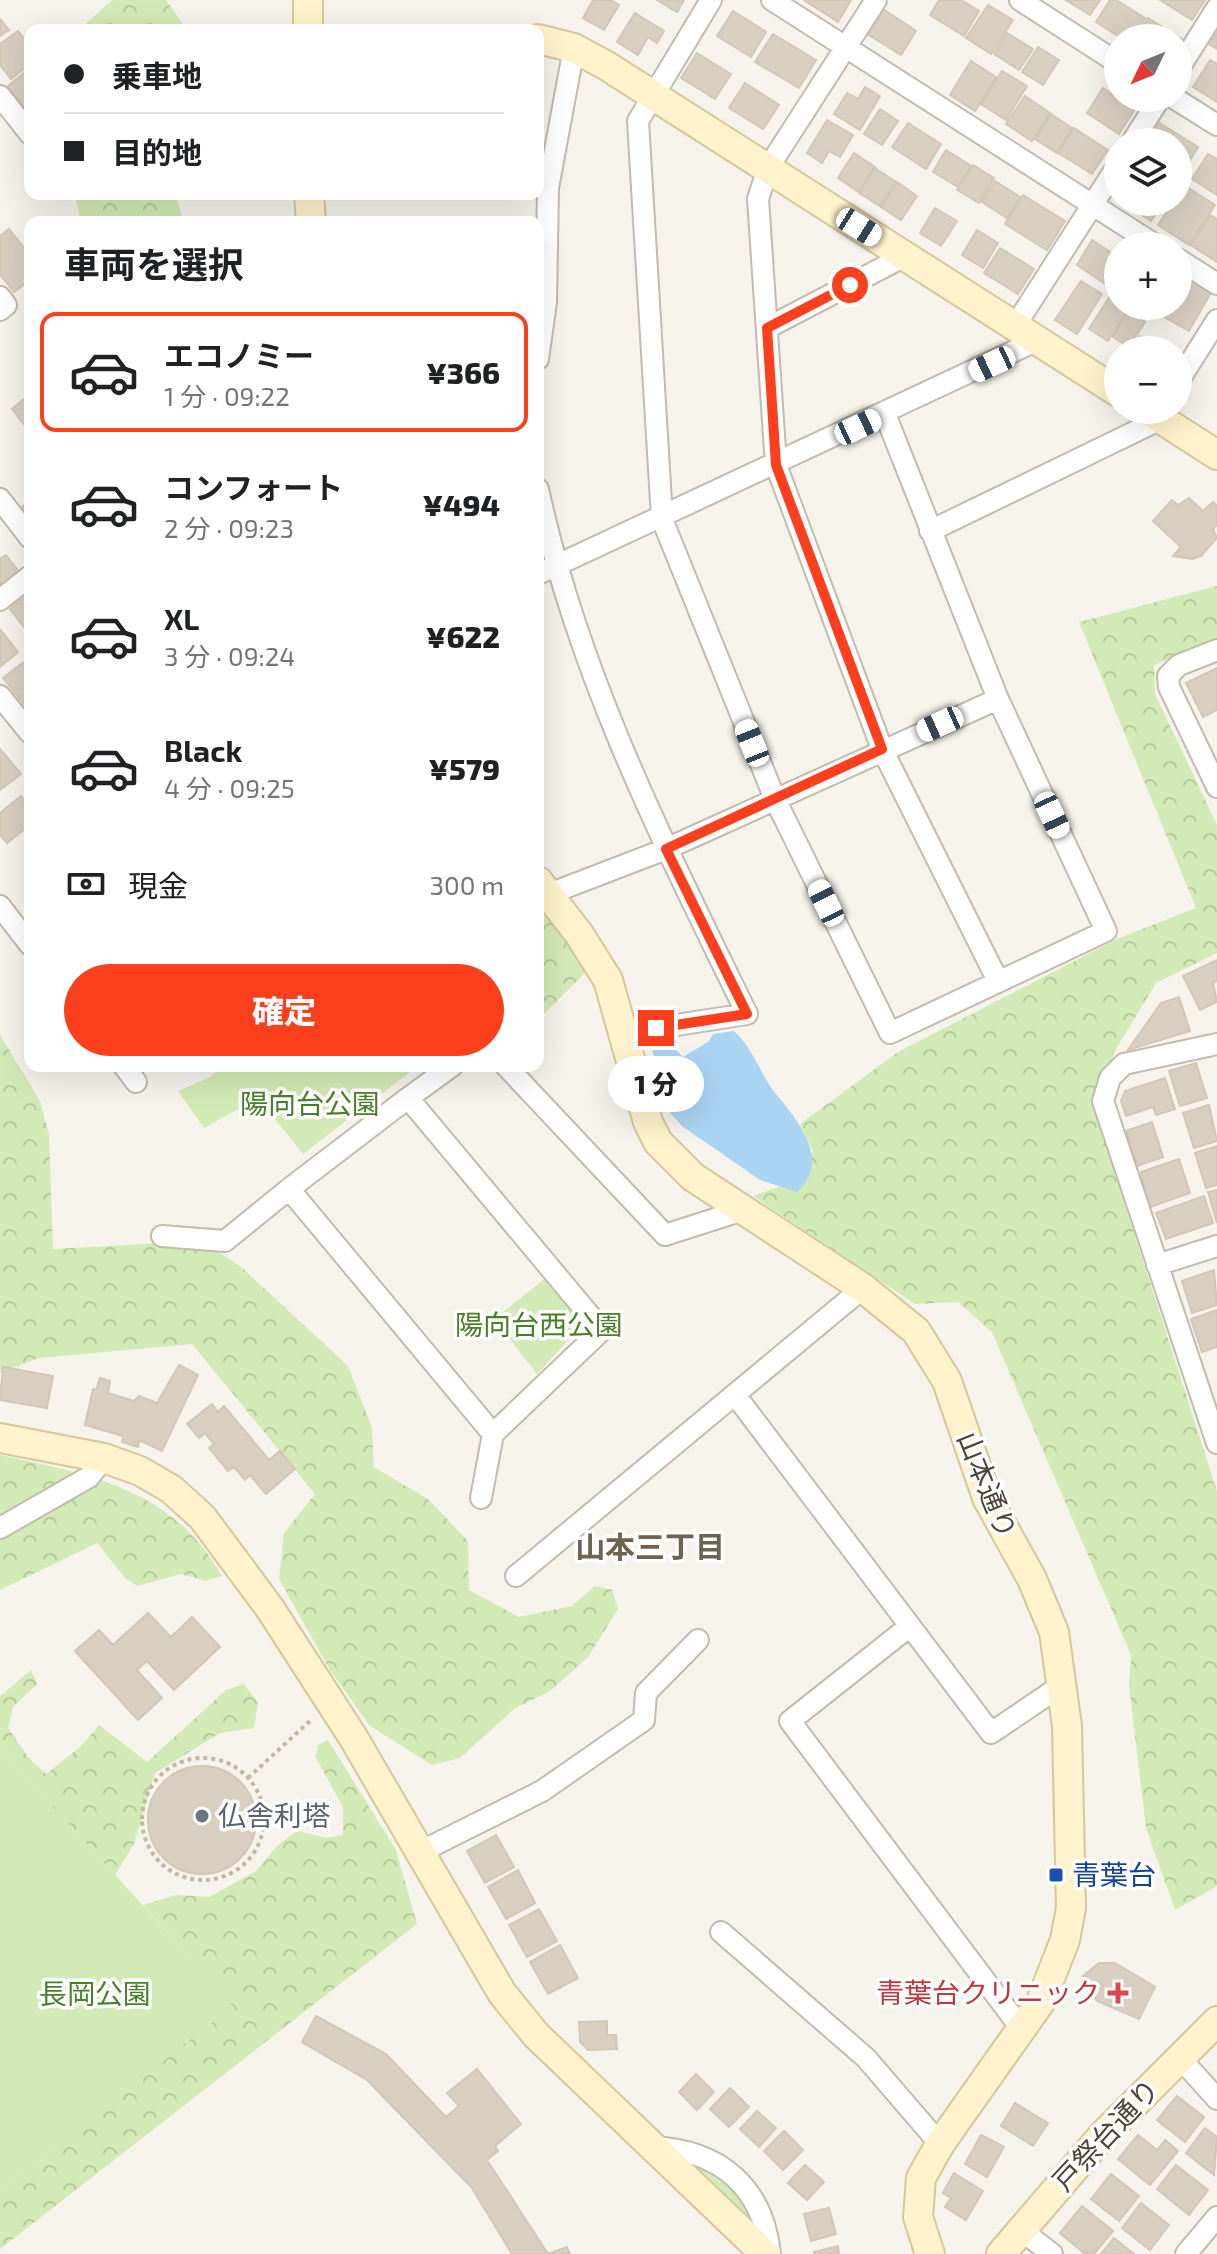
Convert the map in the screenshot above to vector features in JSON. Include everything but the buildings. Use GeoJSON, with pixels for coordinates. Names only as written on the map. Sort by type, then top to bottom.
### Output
{"type":"FeatureCollection","features":[{"type":"Feature","properties":{"kind":"street"},"geometry":{"type":"LineString","coordinates":[[308,0],[308,24]]}},
{"type":"Feature","properties":{"kind":"street"},"geometry":{"type":"LineString","coordinates":[[711,0],[638,121],[662,519],[775,799],[890,1033],[1106,931],[998,699],[885,414]]}},
{"type":"Feature","properties":{"kind":"street"},"geometry":{"type":"LineString","coordinates":[[772,0],[1135,232]]}},
{"type":"Feature","properties":{"kind":"street"},"geometry":{"type":"LineString","coordinates":[[876,0],[768,168],[758,199],[776,465],[882,749],[998,981]]}},
{"type":"Feature","properties":{"kind":"street"},"geometry":{"type":"LineString","coordinates":[[1020,0],[1104,54]]}},
{"type":"Feature","properties":{"kind":"street"},"geometry":{"type":"LineString","coordinates":[[1192,48],[1217,8]]}},
{"type":"Feature","properties":{"kind":"street"},"geometry":{"type":"LineString","coordinates":[[544,40],[574,48],[652,94],[1104,383]]}},
{"type":"Feature","properties":{"kind":"street"},"geometry":{"type":"LineString","coordinates":[[544,316],[548,188],[574,48]]}},
{"type":"Feature","properties":{"kind":"street"},"geometry":{"type":"LineString","coordinates":[[0,96],[24,126]]}},
{"type":"Feature","properties":{"kind":"street"},"geometry":{"type":"LineString","coordinates":[[1192,109],[1217,125]]}},
{"type":"Feature","properties":{"kind":"street"},"geometry":{"type":"LineString","coordinates":[[547,572],[885,414],[1026,333],[1104,187]]}},
{"type":"Feature","properties":{"kind":"street"},"geometry":{"type":"LineString","coordinates":[[767,328],[905,256]]}},
{"type":"Feature","properties":{"kind":"street"},"geometry":{"type":"LineString","coordinates":[[1192,268],[1217,284]]}},
{"type":"Feature","properties":{"kind":"street"},"geometry":{"type":"LineString","coordinates":[[0,297],[6,305],[0,310]]}},
{"type":"Feature","properties":{"kind":"street"},"geometry":{"type":"LineString","coordinates":[[1192,360],[1217,320]]}},
{"type":"Feature","properties":{"kind":"street"},"geometry":{"type":"LineString","coordinates":[[930,531],[1137,424]]}},
{"type":"Feature","properties":{"kind":"street"},"geometry":{"type":"LineString","coordinates":[[1171,424],[1217,455]]}},
{"type":"Feature","properties":{"kind":"street"},"geometry":{"type":"LineString","coordinates":[[0,499],[24,530]]}},
{"type":"Feature","properties":{"kind":"street"},"geometry":{"type":"LineString","coordinates":[[544,544],[547,572],[604,709],[666,849],[747,1014],[625,1033]]}},
{"type":"Feature","properties":{"kind":"street"},"geometry":{"type":"LineString","coordinates":[[0,600],[24,581]]}},
{"type":"Feature","properties":{"kind":"street"},"geometry":{"type":"LineString","coordinates":[[1217,650],[1179,665],[1168,676],[1169,687],[1217,787]]}},
{"type":"Feature","properties":{"kind":"street"},"geometry":{"type":"LineString","coordinates":[[0,696],[24,726]]}},
{"type":"Feature","properties":{"kind":"street"},"geometry":{"type":"LineString","coordinates":[[544,888],[666,849],[998,699]]}},
{"type":"Feature","properties":{"kind":"street","name":"山本通り"},"geometry":{"type":"LineString","coordinates":[[544,889],[596,958],[608,980],[648,1122],[658,1142],[693,1177],[863,1288],[916,1331],[947,1381],[987,1498],[1032,1579],[1054,1632],[1067,1726],[1071,1908],[1056,1972],[1023,2031],[940,2144],[921,2178],[918,2197],[921,2234],[930,2254]]}},
{"type":"Feature","properties":{"kind":"street"},"geometry":{"type":"LineString","coordinates":[[0,906],[24,937]]}},
{"type":"Feature","properties":{"kind":"street"},"geometry":{"type":"LineString","coordinates":[[1217,1044],[1124,1064],[1110,1078],[1103,1101],[1217,1443]]}},
{"type":"Feature","properties":{"kind":"street"},"geometry":{"type":"LineString","coordinates":[[162,1236],[225,1241],[444,1072]]}},
{"type":"Feature","properties":{"kind":"street"},"geometry":{"type":"LineString","coordinates":[[512,1072],[665,1235],[743,1210]]}},
{"type":"Feature","properties":{"kind":"street"},"geometry":{"type":"LineString","coordinates":[[408,1098],[602,1330],[493,1434],[481,1498]]}},
{"type":"Feature","properties":{"kind":"street"},"geometry":{"type":"LineString","coordinates":[[289,1189],[493,1434]]}},
{"type":"Feature","properties":{"kind":"street"},"geometry":{"type":"LineString","coordinates":[[1157,1265],[1217,1246]]}},
{"type":"Feature","properties":{"kind":"street"},"geometry":{"type":"LineString","coordinates":[[516,1576],[863,1288]]}},
{"type":"Feature","properties":{"kind":"street"},"geometry":{"type":"LineString","coordinates":[[736,1396],[991,1733],[1062,1685]]}},
{"type":"Feature","properties":{"kind":"street"},"geometry":{"type":"LineString","coordinates":[[0,1438],[104,1458],[140,1471],[171,1489],[202,1517],[269,1607],[330,1703],[422,1851],[502,1993],[536,2035],[767,2254]]}},
{"type":"Feature","properties":{"kind":"street"},"geometry":{"type":"LineString","coordinates":[[0,1528],[89,1477],[104,1458]]}},
{"type":"Feature","properties":{"kind":"street"},"geometry":{"type":"LineString","coordinates":[[910,1626],[790,1721],[1023,2031]]}},
{"type":"Feature","properties":{"kind":"street"},"geometry":{"type":"LineString","coordinates":[[422,1851],[542,1791],[644,1720],[646,1693],[698,1640]]}},
{"type":"Feature","properties":{"kind":"street"},"geometry":{"type":"LineString","coordinates":[[721,1932],[866,2058],[940,2144]]}},
{"type":"Feature","properties":{"kind":"street","name":"戸祭台通り"},"geometry":{"type":"LineString","coordinates":[[1001,2254],[1103,2135],[1217,2021]]}},
{"type":"Feature","properties":{"kind":"street"},"geometry":{"type":"LineString","coordinates":[[1179,2057],[1217,2099]]}},
{"type":"Feature","properties":{"kind":"street"},"geometry":{"type":"LineString","coordinates":[[1186,2254],[1217,2217]]}},
{"type":"Feature","properties":{"kind":"street"},"geometry":{"type":"LineString","coordinates":[[1021,2230],[1052,2254]]}},
{"type":"Feature","properties":{"kind":"path"},"geometry":{"type":"LineString","coordinates":[[248,1778],[330,1703]]}},
{"type":"Feature","properties":{"kind":"path"},"geometry":{"type":"LineString","coordinates":[[193,1759],[213,1759],[232,1766],[248,1778],[259,1795],[264,1815],[262,1835],[254,1854],[240,1869],[221,1878],[201,1881],[181,1877],[164,1866],[151,1851],[143,1833],[142,1813],[147,1794],[158,1777],[174,1765],[193,1759]]}},
{"type":"Feature","properties":{"kind":"green space"},"geometry":{"type":"Polygon","coordinates":[[[112,0],[166,0],[183,24],[86,24],[112,0]]]}},
{"type":"Feature","properties":{"kind":"green space"},"geometry":{"type":"Polygon","coordinates":[[[76,200],[177,200],[182,216],[80,216],[76,200]]]}},
{"type":"Feature","properties":{"kind":"green space"},"geometry":{"type":"Polygon","coordinates":[[[1217,586],[1217,639],[1154,665],[1155,694],[1217,825],[1217,953],[1156,983],[1117,1047],[1093,1105],[1217,1491],[1217,1886],[1175,1910],[1146,1828],[1129,1685],[1131,1655],[992,1332],[958,1302],[915,1304],[753,1196],[784,1185],[813,1151],[800,1124],[898,1052],[1119,938],[1196,908],[1079,622],[1217,586]]]}},
{"type":"Feature","properties":{"kind":"green space"},"geometry":{"type":"Polygon","coordinates":[[[544,910],[589,969],[544,1014],[544,910]]]}},
{"type":"Feature","properties":{"kind":"green space"},"geometry":{"type":"Polygon","coordinates":[[[0,1035],[40,1101],[49,1134],[53,1249],[201,1241],[240,1266],[348,1366],[372,1428],[374,1467],[428,1499],[468,1541],[469,1590],[519,1617],[572,1606],[595,1586],[612,1590],[618,1609],[588,1657],[550,1691],[514,1709],[460,1758],[432,1765],[370,1726],[330,1670],[279,1579],[284,1533],[315,1494],[192,1344],[39,1358],[0,1373],[0,1035]]]}},
{"type":"Feature","properties":{"kind":"green space","name":"陽向台公園"},"geometry":{"type":"Polygon","coordinates":[[[216,1072],[410,1072],[303,1154],[258,1098],[204,1128],[178,1091],[216,1072]]]}},
{"type":"Feature","properties":{"kind":"green space","name":"陽向台西公園"},"geometry":{"type":"Polygon","coordinates":[[[546,1278],[576,1317],[572,1336],[537,1374],[494,1319],[546,1278]]]}},
{"type":"Feature","properties":{"kind":"green space"},"geometry":{"type":"Polygon","coordinates":[[[0,1455],[97,1479],[154,1504],[202,1546],[222,1576],[206,1581],[181,1574],[137,1586],[125,1578],[97,1543],[0,1590],[0,1455]]]}},
{"type":"Feature","properties":{"kind":"green space"},"geometry":{"type":"Polygon","coordinates":[[[31,1670],[37,1684],[13,1707],[8,1728],[29,1758],[46,1774],[80,1747],[99,1725],[147,1762],[226,1690],[244,1684],[258,1703],[254,1728],[220,1733],[155,1773],[134,1844],[115,1875],[0,1748],[0,1696],[31,1670]]]}},
{"type":"Feature","properties":{"kind":"green space"},"geometry":{"type":"Polygon","coordinates":[[[328,1740],[396,1850],[417,1924],[0,2249],[0,2190],[233,2006],[143,1905],[176,1895],[209,1897],[256,1871],[277,1846],[297,1831],[326,1838],[343,1835],[343,1807],[316,1758],[318,1745],[328,1740]]]}},
{"type":"Feature","properties":{"kind":"green space","name":"長岡公園"},"geometry":{"type":"Polygon","coordinates":[[[0,1748],[234,2006],[0,2190],[0,1748]]]}},
{"type":"Feature","properties":{"kind":"green space"},"geometry":{"type":"Polygon","coordinates":[[[697,2166],[736,2192],[752,2217],[750,2219],[697,2166]]]}},
{"type":"Feature","properties":{"kind":"water"},"geometry":{"type":"Polygon","coordinates":[[[734,1031],[808,1141],[812,1167],[807,1180],[797,1192],[760,1180],[682,1126],[671,1114],[649,1039],[663,1037],[683,1057],[708,1042],[713,1034],[734,1031]]]}},
{"type":"Feature","properties":{"kind":"place","name":"仏舎利塔"},"geometry":{"type":"Point","coordinates":[202,1816]}},
{"type":"Feature","properties":{"kind":"place","name":"青葉台"},"geometry":{"type":"Point","coordinates":[1056,1875]}},
{"type":"Feature","properties":{"kind":"place","name":"青葉台クリニック"},"geometry":{"type":"Point","coordinates":[1118,1993]}},
{"type":"Feature","properties":{"kind":"district","name":"山本三丁目"},"geometry":{"type":"Point","coordinates":[650,1548]}},
{"type":"Feature","properties":{"kind":"route"},"geometry":{"type":"LineString","coordinates":[[656,1028],[747,1014],[666,849],[882,749],[776,465],[768,356],[767,328],[850,285]]}}]}
